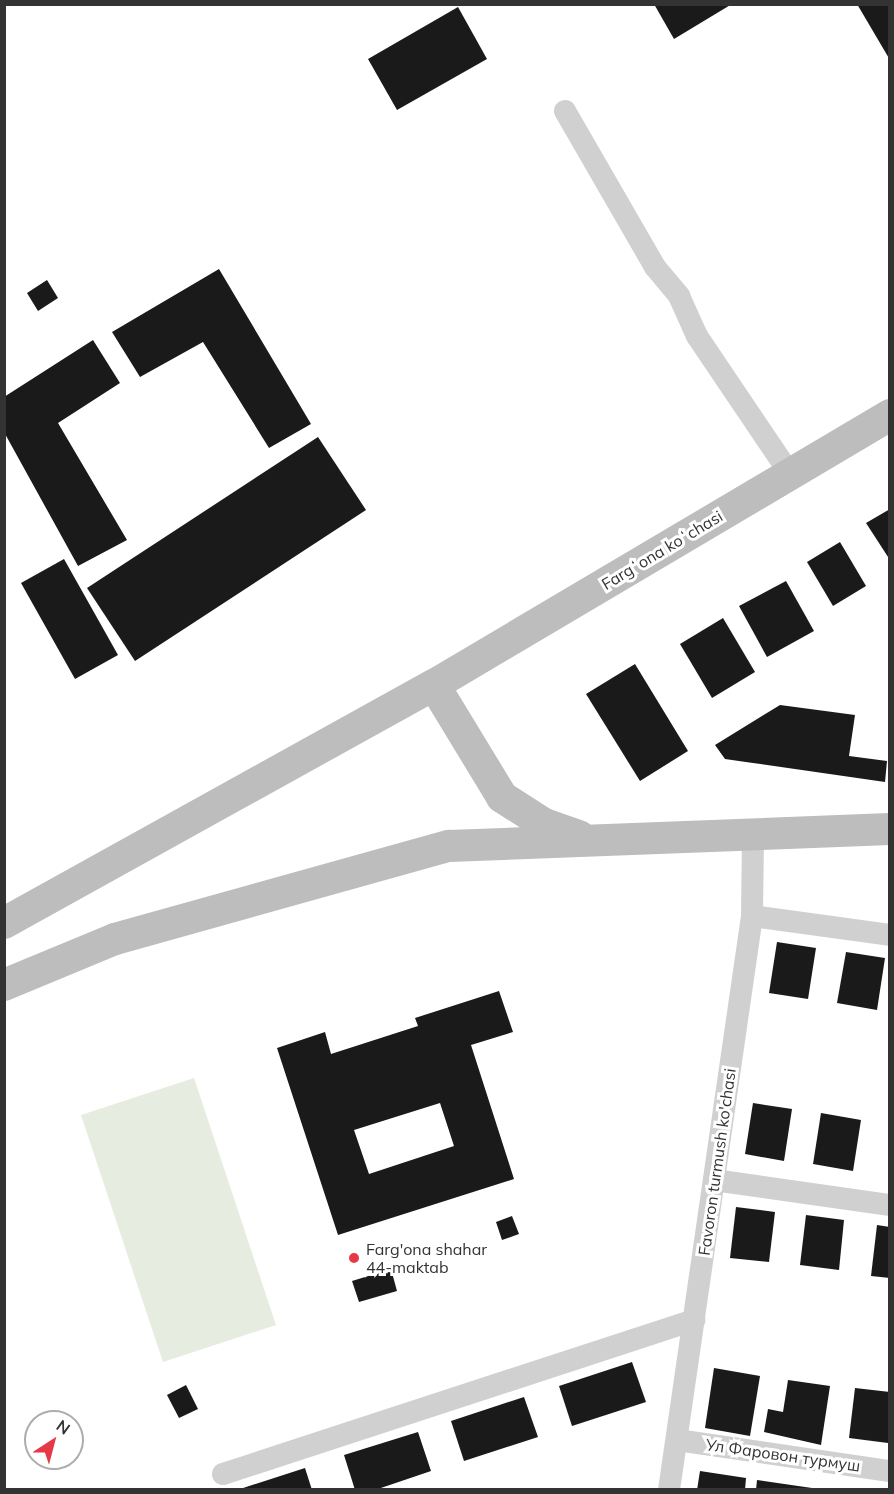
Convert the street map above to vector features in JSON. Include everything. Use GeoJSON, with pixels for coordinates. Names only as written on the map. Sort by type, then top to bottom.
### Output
{"type":"FeatureCollection","features":[{"type":"Feature","properties":{"kind":"street"},"geometry":{"type":"LineString","coordinates":[[565,111],[655,267],[679,296],[697,336],[790,474]]}},
{"type":"Feature","properties":{"kind":"street","name":"Fargʻona koʻchasi"},"geometry":{"type":"LineString","coordinates":[[4,923],[434,685],[890,415]]}},
{"type":"Feature","properties":{"kind":"street"},"geometry":{"type":"LineString","coordinates":[[434,685],[502,797],[544,824],[593,840]]}},
{"type":"Feature","properties":{"kind":"street"},"geometry":{"type":"LineString","coordinates":[[4,985],[115,939],[449,846],[890,830]]}},
{"type":"Feature","properties":{"kind":"street","name":"Favoron turmush ko'chasi"},"geometry":{"type":"LineString","coordinates":[[669,1490],[752,916],[753,834]]}},
{"type":"Feature","properties":{"kind":"street"},"geometry":{"type":"LineString","coordinates":[[752,916],[890,935]]}},
{"type":"Feature","properties":{"kind":"street"},"geometry":{"type":"LineString","coordinates":[[714,1180],[890,1205]]}},
{"type":"Feature","properties":{"kind":"street"},"geometry":{"type":"LineString","coordinates":[[223,1474],[694,1320]]}},
{"type":"Feature","properties":{"kind":"street","name":"Ул Фаровон турмуш"},"geometry":{"type":"LineString","coordinates":[[676,1440],[890,1471]]}},
{"type":"Feature","properties":{"kind":"shaded area"},"geometry":{"type":"Polygon","coordinates":[[[194,1078],[276,1325],[163,1362],[81,1115],[194,1078]]]}},
{"type":"Feature","properties":{"kind":"building"},"geometry":{"type":"Polygon","coordinates":[[[654,4],[732,4],[674,39],[654,4]]]}},
{"type":"Feature","properties":{"kind":"building"},"geometry":{"type":"Polygon","coordinates":[[[857,4],[890,4],[890,60],[857,4]]]}},
{"type":"Feature","properties":{"kind":"building"},"geometry":{"type":"Polygon","coordinates":[[[458,7],[487,59],[397,110],[368,59],[458,7]]]}},
{"type":"Feature","properties":{"kind":"building"},"geometry":{"type":"Polygon","coordinates":[[[219,269],[311,424],[269,448],[203,342],[140,377],[112,332],[219,269]]]}},
{"type":"Feature","properties":{"kind":"building"},"geometry":{"type":"Polygon","coordinates":[[[47,280],[58,298],[38,311],[27,293],[47,280]]]}},
{"type":"Feature","properties":{"kind":"building"},"geometry":{"type":"Polygon","coordinates":[[[93,340],[120,383],[58,423],[127,540],[78,566],[4,432],[4,397],[93,340]]]}},
{"type":"Feature","properties":{"kind":"building"},"geometry":{"type":"Polygon","coordinates":[[[318,437],[366,510],[135,661],[87,588],[318,437]]]}},
{"type":"Feature","properties":{"kind":"building"},"geometry":{"type":"Polygon","coordinates":[[[890,509],[890,560],[866,523],[890,509]]]}},
{"type":"Feature","properties":{"kind":"building"},"geometry":{"type":"Polygon","coordinates":[[[840,542],[866,586],[833,606],[807,562],[840,542]]]}},
{"type":"Feature","properties":{"kind":"building"},"geometry":{"type":"Polygon","coordinates":[[[64,559],[118,655],[75,679],[21,583],[64,559]]]}},
{"type":"Feature","properties":{"kind":"building"},"geometry":{"type":"Polygon","coordinates":[[[786,581],[814,631],[767,657],[739,606],[786,581]]]}},
{"type":"Feature","properties":{"kind":"building"},"geometry":{"type":"Polygon","coordinates":[[[723,618],[755,672],[712,698],[680,644],[723,618]]]}},
{"type":"Feature","properties":{"kind":"building"},"geometry":{"type":"Polygon","coordinates":[[[635,664],[688,751],[640,781],[586,694],[635,664]]]}},
{"type":"Feature","properties":{"kind":"building"},"geometry":{"type":"Polygon","coordinates":[[[780,705],[855,715],[849,756],[887,761],[885,782],[725,759],[715,745],[780,705]]]}},
{"type":"Feature","properties":{"kind":"building"},"geometry":{"type":"Polygon","coordinates":[[[777,942],[816,948],[808,999],[769,993],[777,942]]]}},
{"type":"Feature","properties":{"kind":"building"},"geometry":{"type":"Polygon","coordinates":[[[846,952],[885,958],[877,1010],[837,1003],[846,952]]]}},
{"type":"Feature","properties":{"kind":"building"},"geometry":{"type":"Polygon","coordinates":[[[499,991],[513,1032],[471,1045],[514,1179],[338,1235],[277,1048],[325,1032],[331,1054],[418,1026],[415,1018],[499,991]],[[440,1103],[354,1130],[369,1174],[454,1146],[440,1103]]]}},
{"type":"Feature","properties":{"kind":"building"},"geometry":{"type":"Polygon","coordinates":[[[753,1103],[792,1109],[784,1161],[745,1154],[753,1103]]]}},
{"type":"Feature","properties":{"kind":"building"},"geometry":{"type":"Polygon","coordinates":[[[821,1113],[861,1120],[853,1171],[813,1164],[821,1113]]]}},
{"type":"Feature","properties":{"kind":"building"},"geometry":{"type":"Polygon","coordinates":[[[736,1207],[775,1212],[769,1262],[730,1258],[736,1207]]]}},
{"type":"Feature","properties":{"kind":"building"},"geometry":{"type":"Polygon","coordinates":[[[806,1215],[844,1220],[839,1270],[800,1265],[806,1215]]]}},
{"type":"Feature","properties":{"kind":"building"},"geometry":{"type":"Polygon","coordinates":[[[512,1216],[519,1234],[502,1240],[496,1222],[512,1216]]]}},
{"type":"Feature","properties":{"kind":"building"},"geometry":{"type":"Polygon","coordinates":[[[877,1225],[890,1227],[890,1278],[871,1276],[877,1225]]]}},
{"type":"Feature","properties":{"kind":"building"},"geometry":{"type":"Polygon","coordinates":[[[391,1269],[397,1291],[359,1302],[352,1281],[391,1269]]]}},
{"type":"Feature","properties":{"kind":"building"},"geometry":{"type":"Polygon","coordinates":[[[632,1362],[646,1402],[572,1426],[559,1386],[632,1362]]]}},
{"type":"Feature","properties":{"kind":"building"},"geometry":{"type":"Polygon","coordinates":[[[714,1368],[760,1376],[750,1436],[705,1428],[714,1368]]]}},
{"type":"Feature","properties":{"kind":"building"},"geometry":{"type":"Polygon","coordinates":[[[788,1380],[830,1386],[821,1445],[764,1432],[768,1409],[783,1412],[788,1380]]]}},
{"type":"Feature","properties":{"kind":"building"},"geometry":{"type":"Polygon","coordinates":[[[186,1385],[198,1409],[179,1418],[167,1395],[186,1385]]]}},
{"type":"Feature","properties":{"kind":"building"},"geometry":{"type":"Polygon","coordinates":[[[855,1388],[890,1392],[888,1443],[849,1438],[855,1388]]]}},
{"type":"Feature","properties":{"kind":"building"},"geometry":{"type":"Polygon","coordinates":[[[524,1397],[538,1437],[464,1461],[451,1421],[524,1397]]]}},
{"type":"Feature","properties":{"kind":"building"},"geometry":{"type":"Polygon","coordinates":[[[418,1432],[431,1471],[375,1490],[355,1490],[344,1455],[418,1432]]]}},
{"type":"Feature","properties":{"kind":"building"},"geometry":{"type":"Polygon","coordinates":[[[305,1468],[312,1490],[240,1489],[305,1468]]]}},
{"type":"Feature","properties":{"kind":"building"},"geometry":{"type":"Polygon","coordinates":[[[700,1471],[746,1478],[745,1490],[697,1490],[700,1471]]]}},
{"type":"Feature","properties":{"kind":"building"},"geometry":{"type":"Polygon","coordinates":[[[757,1480],[812,1488],[812,1490],[756,1490],[757,1480]]]}},
{"type":"Feature","properties":{"kind":"place","name":"Farg'ona shahar 44-maktab"},"geometry":{"type":"Point","coordinates":[354,1258]}}]}
